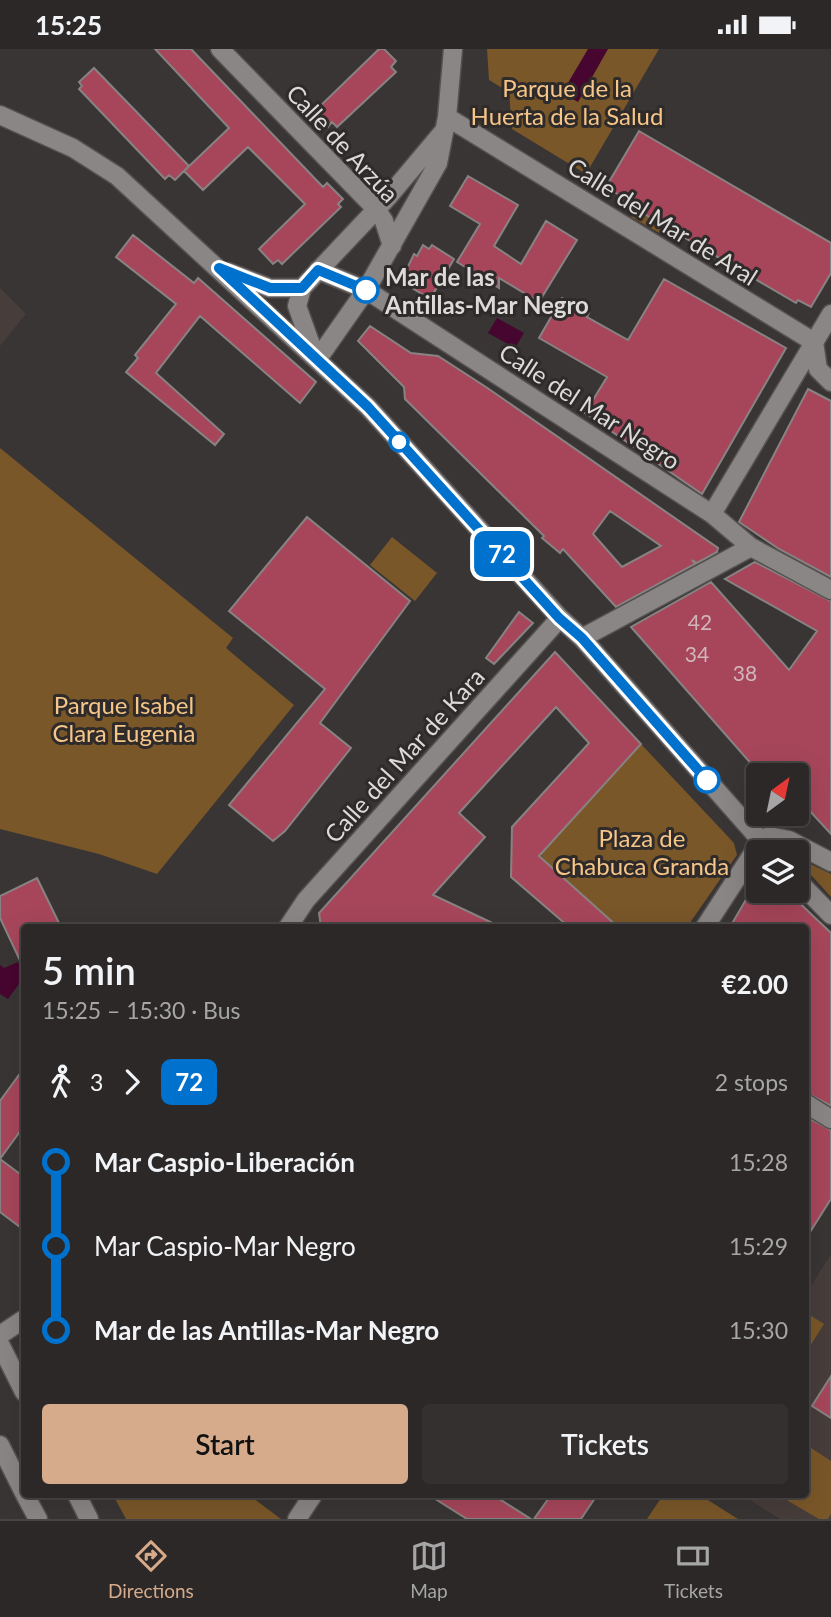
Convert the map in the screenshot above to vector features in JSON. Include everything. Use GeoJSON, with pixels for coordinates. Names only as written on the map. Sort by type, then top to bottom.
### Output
{"type":"FeatureCollection","features":[{"type":"Feature","properties":{"kind":"street","name":"Calle de Arzúa"},"geometry":{"type":"LineString","coordinates":[[220,49],[376,209],[384,221],[392,246]]}},
{"type":"Feature","properties":{"kind":"street"},"geometry":{"type":"LineString","coordinates":[[317,360],[366,290],[439,163],[453,49]]}},
{"type":"Feature","properties":{"kind":"street"},"geometry":{"type":"LineString","coordinates":[[0,115],[73,148],[117,176],[368,407],[559,618],[582,638],[760,840]]}},
{"type":"Feature","properties":{"kind":"street"},"geometry":{"type":"LineString","coordinates":[[317,360],[297,306],[302,288],[376,209],[445,125]]}},
{"type":"Feature","properties":{"kind":"street","name":"Calle del Mar de Aral"},"geometry":{"type":"LineString","coordinates":[[445,125],[814,342]]}},
{"type":"Feature","properties":{"kind":"street"},"geometry":{"type":"LineString","coordinates":[[219,268],[270,288],[302,288]]}},
{"type":"Feature","properties":{"kind":"street","name":"Calle del Mar Negro"},"geometry":{"type":"LineString","coordinates":[[318,270],[366,290],[712,514],[751,547],[831,590]]}},
{"type":"Feature","properties":{"kind":"street"},"geometry":{"type":"LineString","coordinates":[[712,514],[831,314]]}},
{"type":"Feature","properties":{"kind":"street"},"geometry":{"type":"LineString","coordinates":[[814,342],[818,369],[831,382]]}},
{"type":"Feature","properties":{"kind":"street"},"geometry":{"type":"LineString","coordinates":[[582,638],[751,547]]}},
{"type":"Feature","properties":{"kind":"street","name":"Calle del Mar de Kara"},"geometry":{"type":"LineString","coordinates":[[292,924],[306,900],[559,618]]}},
{"type":"Feature","properties":{"kind":"street"},"geometry":{"type":"LineString","coordinates":[[768,840],[769,836],[789,840]]}},
{"type":"Feature","properties":{"kind":"street"},"geometry":{"type":"LineString","coordinates":[[809,850],[831,862]]}},
{"type":"Feature","properties":{"kind":"street"},"geometry":{"type":"LineString","coordinates":[[707,924],[746,873]]}},
{"type":"Feature","properties":{"kind":"street"},"geometry":{"type":"LineString","coordinates":[[809,892],[831,915]]}},
{"type":"Feature","properties":{"kind":"street"},"geometry":{"type":"LineString","coordinates":[[809,1105],[831,1119]]}},
{"type":"Feature","properties":{"kind":"street"},"geometry":{"type":"LineString","coordinates":[[0,1335],[21,1321]]}},
{"type":"Feature","properties":{"kind":"street"},"geometry":{"type":"LineString","coordinates":[[0,1344],[21,1386]]}},
{"type":"Feature","properties":{"kind":"street"},"geometry":{"type":"LineString","coordinates":[[0,1445],[21,1486]]}},
{"type":"Feature","properties":{"kind":"street"},"geometry":{"type":"LineString","coordinates":[[27,1498],[38,1519]]}},
{"type":"Feature","properties":{"kind":"street"},"geometry":{"type":"LineString","coordinates":[[78,1498],[89,1519]]}},
{"type":"Feature","properties":{"kind":"street"},"geometry":{"type":"LineString","coordinates":[[297,1519],[307,1498]]}},
{"type":"Feature","properties":{"kind":"shaded area"},"geometry":{"type":"Polygon","coordinates":[[[588,49],[608,49],[578,102],[562,93],[588,49]]]}},
{"type":"Feature","properties":{"kind":"shaded area"},"geometry":{"type":"Polygon","coordinates":[[[0,288],[26,314],[0,346],[0,288]]]}},
{"type":"Feature","properties":{"kind":"shaded area"},"geometry":{"type":"Polygon","coordinates":[[[497,318],[524,333],[515,348],[488,333],[497,318]]]}},
{"type":"Feature","properties":{"kind":"shaded area"},"geometry":{"type":"Polygon","coordinates":[[[18,962],[21,970],[21,981],[8,999],[0,994],[0,965],[4,968],[18,962]]]}},
{"type":"Feature","properties":{"kind":"shaded area"},"geometry":{"type":"Polygon","coordinates":[[[831,1254],[831,1519],[780,1519],[747,1498],[809,1498],[809,1289],[831,1254]]]}},
{"type":"Feature","properties":{"kind":"green space","name":"Parque de la Huerta de la Salud"},"geometry":{"type":"Polygon","coordinates":[[[487,49],[659,49],[586,174],[512,129],[509,92],[489,80],[487,49]]]}},
{"type":"Feature","properties":{"kind":"green space"},"geometry":{"type":"Polygon","coordinates":[[[635,209],[680,237],[677,243],[631,217],[635,209]]]}},
{"type":"Feature","properties":{"kind":"green space","name":"Parque Isabel Clara Eugenia"},"geometry":{"type":"Polygon","coordinates":[[[0,448],[233,638],[226,648],[294,705],[157,874],[99,854],[0,829],[0,448]]]}},
{"type":"Feature","properties":{"kind":"green space"},"geometry":{"type":"Polygon","coordinates":[[[392,537],[437,573],[415,601],[370,565],[392,537]]]}},
{"type":"Feature","properties":{"kind":"green space","name":"Plaza de Chabuca Granda"},"geometry":{"type":"Polygon","coordinates":[[[641,744],[734,843],[737,855],[689,924],[611,924],[611,921],[542,859],[541,854],[641,744]]]}},
{"type":"Feature","properties":{"kind":"green space"},"geometry":{"type":"Polygon","coordinates":[[[809,863],[831,874],[831,897],[809,873],[809,863]]]}},
{"type":"Feature","properties":{"kind":"green space"},"geometry":{"type":"Polygon","coordinates":[[[809,1315],[824,1324],[809,1348],[809,1315]]]}},
{"type":"Feature","properties":{"kind":"green space"},"geometry":{"type":"Polygon","coordinates":[[[809,1447],[831,1461],[831,1514],[828,1519],[819,1519],[783,1498],[809,1498],[809,1447]]]}},
{"type":"Feature","properties":{"kind":"green space"},"geometry":{"type":"Polygon","coordinates":[[[115,1498],[253,1498],[281,1519],[126,1519],[115,1498]]]}},
{"type":"Feature","properties":{"kind":"green space"},"geometry":{"type":"Polygon","coordinates":[[[661,1498],[705,1498],[738,1519],[647,1519],[661,1498]]]}},
{"type":"Feature","properties":{"kind":"building"},"geometry":{"type":"Polygon","coordinates":[[[155,49],[191,49],[323,187],[327,183],[343,199],[338,204],[341,207],[282,264],[278,260],[273,264],[259,249],[305,204],[248,147],[203,190],[184,171],[229,128],[155,49]]]}},
{"type":"Feature","properties":{"kind":"building"},"geometry":{"type":"Polygon","coordinates":[[[379,49],[384,49],[396,61],[391,67],[396,72],[337,127],[332,122],[328,127],[314,112],[379,49]]]}},
{"type":"Feature","properties":{"kind":"building"},"geometry":{"type":"Polygon","coordinates":[[[94,68],[189,166],[175,180],[169,175],[165,179],[79,89],[82,86],[79,82],[94,68]]]}},
{"type":"Feature","properties":{"kind":"building"},"geometry":{"type":"Polygon","coordinates":[[[639,131],[831,243],[831,273],[811,307],[798,300],[796,303],[617,198],[619,195],[606,187],[639,131]]]}},
{"type":"Feature","properties":{"kind":"building"},"geometry":{"type":"Polygon","coordinates":[[[468,176],[518,205],[494,246],[521,264],[546,221],[577,240],[539,302],[499,278],[499,288],[457,262],[480,224],[450,206],[468,176]]]}},
{"type":"Feature","properties":{"kind":"building"},"geometry":{"type":"Polygon","coordinates":[[[133,235],[194,283],[198,278],[316,382],[300,403],[200,316],[156,373],[224,434],[215,445],[126,372],[138,358],[135,355],[176,304],[116,257],[133,235]]]}},
{"type":"Feature","properties":{"kind":"building"},"geometry":{"type":"Polygon","coordinates":[[[423,245],[429,249],[432,245],[454,259],[430,299],[401,281],[414,254],[417,256],[423,245]]]}},
{"type":"Feature","properties":{"kind":"building"},"geometry":{"type":"Polygon","coordinates":[[[664,279],[786,348],[702,494],[585,413],[607,377],[539,338],[562,298],[589,313],[587,317],[628,340],[664,279]]]}},
{"type":"Feature","properties":{"kind":"building"},"geometry":{"type":"Polygon","coordinates":[[[370,326],[411,353],[438,356],[718,548],[717,552],[697,563],[692,560],[695,564],[616,607],[563,549],[560,553],[542,538],[544,536],[405,399],[404,387],[358,341],[370,326]],[[610,511],[593,534],[622,567],[661,546],[610,511]]]}},
{"type":"Feature","properties":{"kind":"building"},"geometry":{"type":"Polygon","coordinates":[[[808,389],[831,401],[831,577],[779,549],[739,522],[808,389]]]}},
{"type":"Feature","properties":{"kind":"building"},"geometry":{"type":"Polygon","coordinates":[[[307,517],[410,601],[320,723],[351,748],[285,831],[273,841],[229,805],[325,689],[229,611],[307,517]]]}},
{"type":"Feature","properties":{"kind":"building"},"geometry":{"type":"Polygon","coordinates":[[[755,562],[831,601],[831,834],[809,810],[809,763],[750,763],[631,627],[711,582],[789,670],[817,631],[725,579],[755,562]]]}},
{"type":"Feature","properties":{"kind":"building"},"geometry":{"type":"Polygon","coordinates":[[[519,612],[533,623],[494,664],[486,658],[519,612]]]}},
{"type":"Feature","properties":{"kind":"building"},"geometry":{"type":"Polygon","coordinates":[[[555,652],[641,744],[539,856],[615,924],[566,924],[511,877],[512,827],[589,743],[556,707],[459,813],[485,837],[433,895],[495,924],[321,924],[319,913],[555,652]]]}},
{"type":"Feature","properties":{"kind":"building"},"geometry":{"type":"Polygon","coordinates":[[[37,878],[60,924],[21,924],[21,963],[0,918],[0,896],[37,878]]]}},
{"type":"Feature","properties":{"kind":"building"},"geometry":{"type":"Polygon","coordinates":[[[746,900],[746,903],[800,903],[831,933],[831,1106],[809,1094],[809,924],[732,924],[746,900]]]}},
{"type":"Feature","properties":{"kind":"building"},"geometry":{"type":"Polygon","coordinates":[[[21,1072],[21,1130],[0,1159],[0,1101],[21,1072]]]}},
{"type":"Feature","properties":{"kind":"building"},"geometry":{"type":"Polygon","coordinates":[[[809,1118],[831,1130],[831,1199],[809,1234],[809,1118]]]}},
{"type":"Feature","properties":{"kind":"building"},"geometry":{"type":"Polygon","coordinates":[[[0,1159],[21,1175],[21,1228],[0,1212],[0,1159]]]}},
{"type":"Feature","properties":{"kind":"building"},"geometry":{"type":"Polygon","coordinates":[[[831,1376],[831,1418],[812,1406],[831,1376]]]}},
{"type":"Feature","properties":{"kind":"building"},"geometry":{"type":"Polygon","coordinates":[[[434,1498],[498,1498],[531,1519],[467,1519],[434,1498]]]}},
{"type":"Feature","properties":{"kind":"building"},"geometry":{"type":"Polygon","coordinates":[[[549,1498],[595,1498],[581,1519],[534,1519],[549,1498]]]}},
{"type":"Feature","properties":{"kind":"bus line","name":"72"},"geometry":{"type":"LineString","coordinates":[[366,290],[318,270],[302,288],[270,288],[219,268],[368,407],[559,618],[582,638],[707,780]]}},
{"type":"Feature","properties":{"kind":"place","name":"Mar de las Antillas-Mar Negro"},"geometry":{"type":"Point","coordinates":[366,290]}}]}
